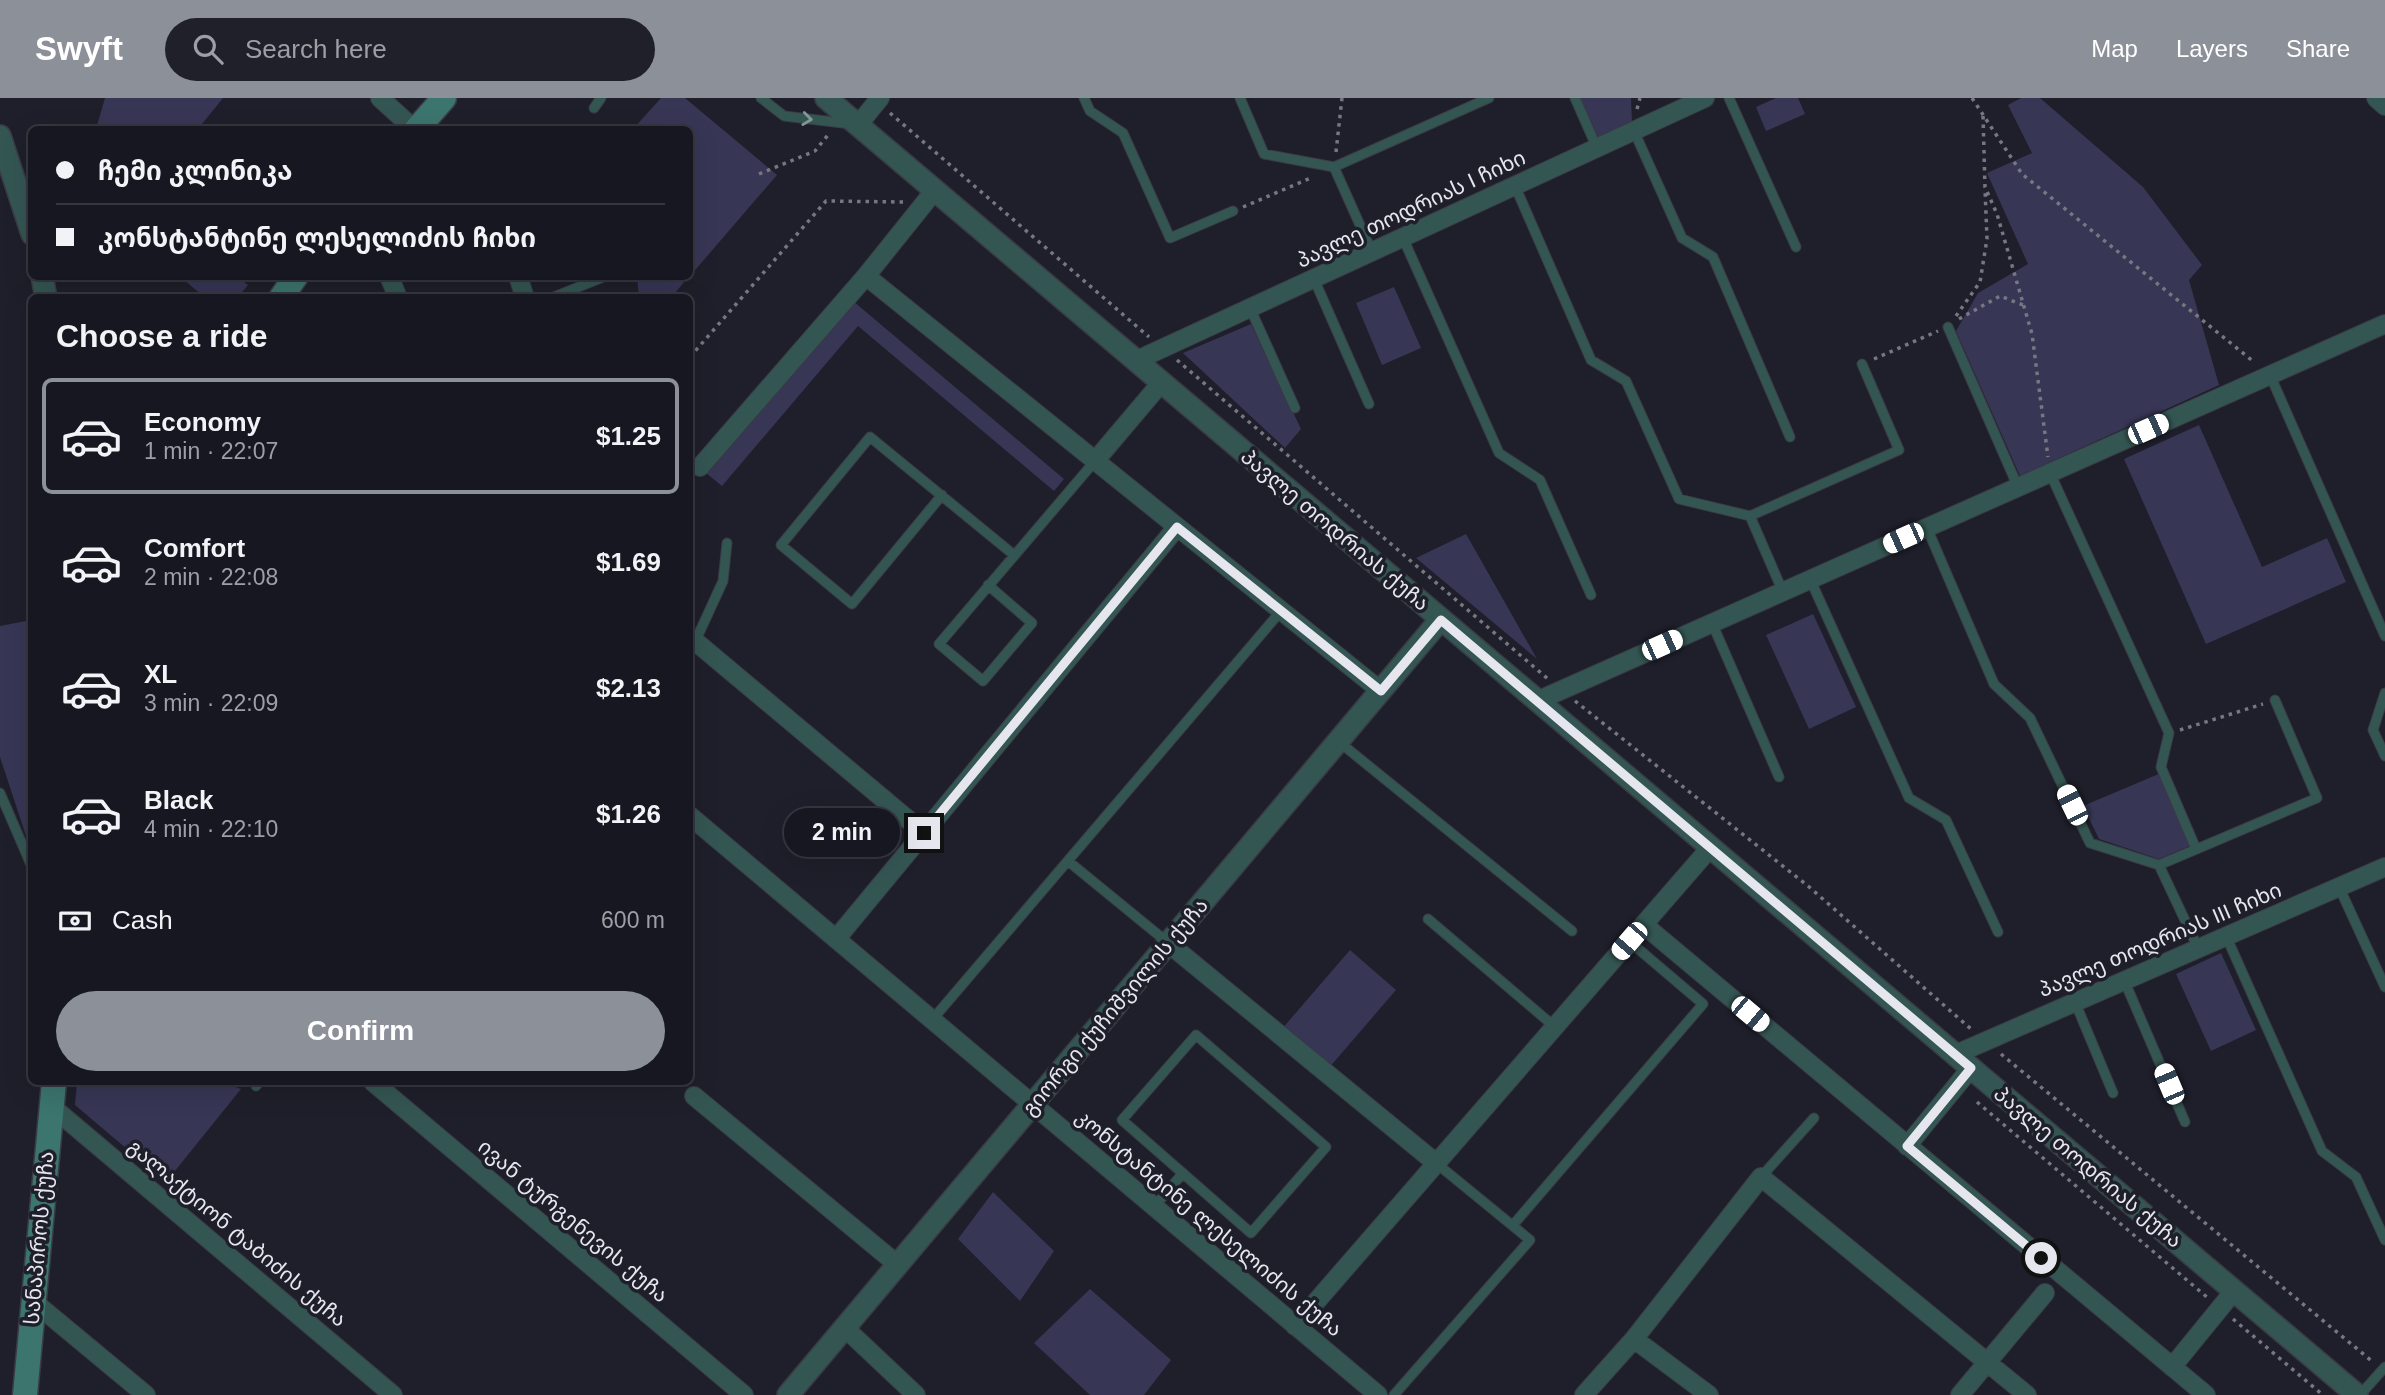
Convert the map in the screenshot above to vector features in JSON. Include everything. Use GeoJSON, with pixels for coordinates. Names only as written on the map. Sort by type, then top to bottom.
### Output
{"type":"FeatureCollection","features":[{"type":"Feature","properties":{"kind":"main road"},"geometry":{"type":"LineString","coordinates":[[420,126],[444,98]]}},
{"type":"Feature","properties":{"kind":"main road","name":"სანაპიროს ქუჩა"},"geometry":{"type":"LineString","coordinates":[[25,1395],[52,1094]]}},
{"type":"Feature","properties":{"kind":"street"},"geometry":{"type":"LineString","coordinates":[[380,98],[412,126]]}},
{"type":"Feature","properties":{"kind":"street","name":"პავლე თოდრიას ქუჩა"},"geometry":{"type":"LineString","coordinates":[[826,98],[858,125],[930,197],[1136,361],[2359,1395]]}},
{"type":"Feature","properties":{"kind":"street","name":"პავლე თოდრიას I ჩიხი"},"geometry":{"type":"LineString","coordinates":[[1136,361],[1705,98]]}},
{"type":"Feature","properties":{"kind":"street"},"geometry":{"type":"LineString","coordinates":[[2375,98],[2385,106]]}},
{"type":"Feature","properties":{"kind":"street"},"geometry":{"type":"LineString","coordinates":[[858,125],[879,100]]}},
{"type":"Feature","properties":{"kind":"street"},"geometry":{"type":"LineString","coordinates":[[3,144],[28,222]]}},
{"type":"Feature","properties":{"kind":"street"},"geometry":{"type":"LineString","coordinates":[[700,467],[866,276],[930,197]]}},
{"type":"Feature","properties":{"kind":"street"},"geometry":{"type":"LineString","coordinates":[[866,276],[1381,691]]}},
{"type":"Feature","properties":{"kind":"street"},"geometry":{"type":"LineString","coordinates":[[1537,701],[2385,324]]}},
{"type":"Feature","properties":{"kind":"street"},"geometry":{"type":"LineString","coordinates":[[1095,461],[1161,383]]}},
{"type":"Feature","properties":{"kind":"street"},"geometry":{"type":"LineString","coordinates":[[836,939],[1177,527]]}},
{"type":"Feature","properties":{"kind":"street","name":"გიორგი ქუჩიშვილის ქუჩა"},"geometry":{"type":"LineString","coordinates":[[789,1395],[1441,620]]}},
{"type":"Feature","properties":{"kind":"street"},"geometry":{"type":"LineString","coordinates":[[693,641],[924,833]]}},
{"type":"Feature","properties":{"kind":"street","name":"კონსტანტინე ლესელიძის ქუჩა"},"geometry":{"type":"LineString","coordinates":[[693,819],[1378,1395]]}},
{"type":"Feature","properties":{"kind":"street"},"geometry":{"type":"LineString","coordinates":[[1295,1325],[1710,848]]}},
{"type":"Feature","properties":{"kind":"street","name":"პავლე თოდრიას III ჩიხი"},"geometry":{"type":"LineString","coordinates":[[1954,1055],[2385,867]]}},
{"type":"Feature","properties":{"kind":"street"},"geometry":{"type":"LineString","coordinates":[[1644,925],[2206,1395]]}},
{"type":"Feature","properties":{"kind":"street"},"geometry":{"type":"LineString","coordinates":[[1168,943],[1436,1163]]}},
{"type":"Feature","properties":{"kind":"street"},"geometry":{"type":"LineString","coordinates":[[1907,1146],[1971,1068]]}},
{"type":"Feature","properties":{"kind":"street","name":"ივან ტურგენევის ქუჩა"},"geometry":{"type":"LineString","coordinates":[[377,1085],[744,1395]]}},
{"type":"Feature","properties":{"kind":"street","name":"გალაქტიონ ტაბიძის ქუჩა"},"geometry":{"type":"LineString","coordinates":[[52,1094],[393,1395]]}},
{"type":"Feature","properties":{"kind":"street"},"geometry":{"type":"LineString","coordinates":[[694,1096],[898,1265]]}},
{"type":"Feature","properties":{"kind":"street"},"geometry":{"type":"LineString","coordinates":[[1584,1395],[1634,1339],[1761,1177],[2027,1395]]}},
{"type":"Feature","properties":{"kind":"street"},"geometry":{"type":"LineString","coordinates":[[2172,1367],[2234,1291]]}},
{"type":"Feature","properties":{"kind":"street"},"geometry":{"type":"LineString","coordinates":[[1960,1395],[2045,1293]]}},
{"type":"Feature","properties":{"kind":"street"},"geometry":{"type":"LineString","coordinates":[[34,1302],[146,1395]]}},
{"type":"Feature","properties":{"kind":"street"},"geometry":{"type":"LineString","coordinates":[[845,1328],[916,1395]]}},
{"type":"Feature","properties":{"kind":"street"},"geometry":{"type":"LineString","coordinates":[[1634,1339],[1709,1395]]}},
{"type":"Feature","properties":{"kind":"lane"},"geometry":{"type":"LineString","coordinates":[[594,108],[601,98]]}},
{"type":"Feature","properties":{"kind":"lane"},"geometry":{"type":"LineString","coordinates":[[761,98],[784,116],[858,125]]}},
{"type":"Feature","properties":{"kind":"lane"},"geometry":{"type":"LineString","coordinates":[[1084,98],[1090,111],[1123,133],[1170,238],[1233,212]]}},
{"type":"Feature","properties":{"kind":"lane"},"geometry":{"type":"LineString","coordinates":[[1240,98],[1264,154],[1334,167],[1489,98]]}},
{"type":"Feature","properties":{"kind":"lane"},"geometry":{"type":"LineString","coordinates":[[1575,98],[1597,148]]}},
{"type":"Feature","properties":{"kind":"lane"},"geometry":{"type":"LineString","coordinates":[[1729,98],[1796,247]]}},
{"type":"Feature","properties":{"kind":"lane"},"geometry":{"type":"LineString","coordinates":[[1634,131],[1682,238],[1713,257],[1790,437]]}},
{"type":"Feature","properties":{"kind":"lane"},"geometry":{"type":"LineString","coordinates":[[1334,167],[1372,252]]}},
{"type":"Feature","properties":{"kind":"lane"},"geometry":{"type":"LineString","coordinates":[[1515,186],[1591,360],[1626,382],[1679,499],[1750,516],[1899,450],[1862,365]]}},
{"type":"Feature","properties":{"kind":"lane"},"geometry":{"type":"LineString","coordinates":[[1403,238],[1499,453],[1540,480],[1591,595]]}},
{"type":"Feature","properties":{"kind":"lane"},"geometry":{"type":"LineString","coordinates":[[1314,279],[1369,404]]}},
{"type":"Feature","properties":{"kind":"lane"},"geometry":{"type":"LineString","coordinates":[[561,294],[596,280]]}},
{"type":"Feature","properties":{"kind":"lane"},"geometry":{"type":"LineString","coordinates":[[1250,308],[1295,408]]}},
{"type":"Feature","properties":{"kind":"lane"},"geometry":{"type":"LineString","coordinates":[[1948,327],[2018,487]]}},
{"type":"Feature","properties":{"kind":"lane"},"geometry":{"type":"LineString","coordinates":[[2270,375],[2385,636]]}},
{"type":"Feature","properties":{"kind":"lane"},"geometry":{"type":"LineString","coordinates":[[942,495],[852,604],[781,545],[870,437],[942,495],[1014,555]]}},
{"type":"Feature","properties":{"kind":"lane"},"geometry":{"type":"LineString","coordinates":[[988,585],[1032,623],[983,681],[939,644],[988,585],[1095,461]]}},
{"type":"Feature","properties":{"kind":"lane"},"geometry":{"type":"LineString","coordinates":[[2050,472],[2169,733],[2161,767],[2196,849]]}},
{"type":"Feature","properties":{"kind":"lane"},"geometry":{"type":"LineString","coordinates":[[1750,516],[1783,592]]}},
{"type":"Feature","properties":{"kind":"lane"},"geometry":{"type":"LineString","coordinates":[[1927,528],[1994,684],[2030,718],[2090,843],[2159,865],[2317,797],[2275,700]]}},
{"type":"Feature","properties":{"kind":"lane"},"geometry":{"type":"LineString","coordinates":[[693,638],[723,581],[727,543]]}},
{"type":"Feature","properties":{"kind":"lane"},"geometry":{"type":"LineString","coordinates":[[1810,579],[1909,798],[1946,820],[1998,932]]}},
{"type":"Feature","properties":{"kind":"lane"},"geometry":{"type":"LineString","coordinates":[[932,1020],[1281,611]]}},
{"type":"Feature","properties":{"kind":"lane"},"geometry":{"type":"LineString","coordinates":[[1712,623],[1779,777]]}},
{"type":"Feature","properties":{"kind":"lane"},"geometry":{"type":"LineString","coordinates":[[2385,692],[2373,730],[2385,755]]}},
{"type":"Feature","properties":{"kind":"lane"},"geometry":{"type":"LineString","coordinates":[[1338,741],[1572,931]]}},
{"type":"Feature","properties":{"kind":"lane"},"geometry":{"type":"LineString","coordinates":[[0,793],[28,858]]}},
{"type":"Feature","properties":{"kind":"lane"},"geometry":{"type":"LineString","coordinates":[[1068,861],[1168,943]]}},
{"type":"Feature","properties":{"kind":"lane"},"geometry":{"type":"LineString","coordinates":[[2159,865],[2198,948]]}},
{"type":"Feature","properties":{"kind":"lane"},"geometry":{"type":"LineString","coordinates":[[2339,887],[2385,986]]}},
{"type":"Feature","properties":{"kind":"lane"},"geometry":{"type":"LineString","coordinates":[[1428,919],[1555,1027]]}},
{"type":"Feature","properties":{"kind":"lane"},"geometry":{"type":"LineString","coordinates":[[2226,936],[2322,1152],[2356,1177],[2385,1240]]}},
{"type":"Feature","properties":{"kind":"lane"},"geometry":{"type":"LineString","coordinates":[[1513,1225],[1703,1004],[1629,941]]}},
{"type":"Feature","properties":{"kind":"lane"},"geometry":{"type":"LineString","coordinates":[[2124,980],[2185,1122]]}},
{"type":"Feature","properties":{"kind":"lane"},"geometry":{"type":"LineString","coordinates":[[2075,1002],[2113,1093]]}},
{"type":"Feature","properties":{"kind":"lane"},"geometry":{"type":"LineString","coordinates":[[1196,1035],[1326,1147],[1251,1233],[1183,1173],[1122,1120],[1196,1035]]}},
{"type":"Feature","properties":{"kind":"lane"},"geometry":{"type":"LineString","coordinates":[[1761,1177],[1814,1118]]}},
{"type":"Feature","properties":{"kind":"lane"},"geometry":{"type":"LineString","coordinates":[[1394,1395],[1530,1240],[1436,1163]]}},
{"type":"Feature","properties":{"kind":"lane"},"geometry":{"type":"LineString","coordinates":[[1154,1207],[1183,1173]]}},
{"type":"Feature","properties":{"kind":"lane"},"geometry":{"type":"LineString","coordinates":[[2359,1395],[2384,1368]]}},
{"type":"Feature","properties":{"kind":"path"},"geometry":{"type":"LineString","coordinates":[[1233,212],[1334,167],[1342,98]]}},
{"type":"Feature","properties":{"kind":"path"},"geometry":{"type":"LineString","coordinates":[[1972,98],[2022,174],[2270,375]]}},
{"type":"Feature","properties":{"kind":"path"},"geometry":{"type":"LineString","coordinates":[[879,100],[1561,690],[1808,886],[1984,1041],[2384,1368]]}},
{"type":"Feature","properties":{"kind":"path"},"geometry":{"type":"LineString","coordinates":[[1948,327],[1980,282],[1987,239],[1983,115]]}},
{"type":"Feature","properties":{"kind":"path"},"geometry":{"type":"LineString","coordinates":[[759,174],[815,151],[834,128]]}},
{"type":"Feature","properties":{"kind":"path"},"geometry":{"type":"LineString","coordinates":[[1985,187],[1997,214],[2032,334],[2050,472]]}},
{"type":"Feature","properties":{"kind":"path"},"geometry":{"type":"LineString","coordinates":[[693,354],[826,201],[930,197]]}},
{"type":"Feature","properties":{"kind":"path"},"geometry":{"type":"LineString","coordinates":[[1862,365],[1948,327],[1976,307],[2000,296],[2023,305]]}},
{"type":"Feature","properties":{"kind":"path"},"geometry":{"type":"LineString","coordinates":[[2169,733],[2275,700]]}},
{"type":"Feature","properties":{"kind":"shaded area"},"geometry":{"type":"Polygon","coordinates":[[[105,98],[223,98],[200,126],[97,126],[105,98]]]}},
{"type":"Feature","properties":{"kind":"shaded area"},"geometry":{"type":"Polygon","coordinates":[[[661,98],[685,98],[777,175],[693,273],[693,126],[636,126],[661,98]]]}},
{"type":"Feature","properties":{"kind":"shaded area"},"geometry":{"type":"Polygon","coordinates":[[[1580,98],[1631,98],[1632,122],[1598,137],[1580,98]]]}},
{"type":"Feature","properties":{"kind":"shaded area"},"geometry":{"type":"Polygon","coordinates":[[[1776,98],[1798,98],[1805,114],[1766,131],[1756,107],[1776,98]]]}},
{"type":"Feature","properties":{"kind":"shaded area"},"geometry":{"type":"Polygon","coordinates":[[[2021,98],[2040,98],[2143,187],[2202,265],[2189,280],[2219,385],[2020,476],[1956,331],[1978,293],[2028,264],[1987,173],[2032,153],[2008,105],[2021,98]]]}},
{"type":"Feature","properties":{"kind":"shaded area"},"geometry":{"type":"Polygon","coordinates":[[[184,280],[241,280],[248,285],[240,294],[200,294],[184,280]]]}},
{"type":"Feature","properties":{"kind":"shaded area"},"geometry":{"type":"Polygon","coordinates":[[[637,280],[686,280],[674,294],[639,294],[637,280]]]}},
{"type":"Feature","properties":{"kind":"shaded area"},"geometry":{"type":"Polygon","coordinates":[[[1394,287],[1421,348],[1382,365],[1356,303],[1394,287]]]}},
{"type":"Feature","properties":{"kind":"shaded area"},"geometry":{"type":"Polygon","coordinates":[[[853,301],[1064,479],[1054,491],[858,326],[722,486],[706,473],[853,301]]]}},
{"type":"Feature","properties":{"kind":"shaded area"},"geometry":{"type":"Polygon","coordinates":[[[1251,324],[1301,429],[1285,448],[1183,353],[1251,324]]]}},
{"type":"Feature","properties":{"kind":"shaded area"},"geometry":{"type":"Polygon","coordinates":[[[2199,425],[2262,567],[2327,538],[2346,582],[2206,644],[2124,459],[2199,425]]]}},
{"type":"Feature","properties":{"kind":"shaded area"},"geometry":{"type":"Polygon","coordinates":[[[1466,534],[1537,659],[1416,558],[1466,534]]]}},
{"type":"Feature","properties":{"kind":"shaded area"},"geometry":{"type":"Polygon","coordinates":[[[1813,614],[1856,707],[1809,729],[1766,635],[1813,614]]]}},
{"type":"Feature","properties":{"kind":"shaded area"},"geometry":{"type":"Polygon","coordinates":[[[28,621],[28,842],[0,757],[0,626],[28,621]]]}},
{"type":"Feature","properties":{"kind":"shaded area"},"geometry":{"type":"Polygon","coordinates":[[[2161,773],[2192,845],[2159,859],[2099,839],[2083,806],[2161,773]]]}},
{"type":"Feature","properties":{"kind":"shaded area"},"geometry":{"type":"Polygon","coordinates":[[[1350,950],[1396,990],[1328,1069],[1281,1030],[1350,950]]]}},
{"type":"Feature","properties":{"kind":"shaded area"},"geometry":{"type":"Polygon","coordinates":[[[2221,953],[2256,1030],[2211,1051],[2176,974],[2221,953]]]}},
{"type":"Feature","properties":{"kind":"shaded area"},"geometry":{"type":"Polygon","coordinates":[[[77,1085],[230,1085],[241,1089],[166,1182],[75,1105],[77,1085]]]}},
{"type":"Feature","properties":{"kind":"shaded area"},"geometry":{"type":"Polygon","coordinates":[[[993,1192],[1054,1251],[1020,1301],[958,1239],[993,1192]]]}},
{"type":"Feature","properties":{"kind":"shaded area"},"geometry":{"type":"Polygon","coordinates":[[[1090,1289],[1171,1360],[1144,1395],[1090,1395],[1034,1343],[1090,1289]]]}},
{"type":"Feature","properties":{"kind":"route"},"geometry":{"type":"LineString","coordinates":[[924,833],[1177,527],[1381,691],[1441,620],[1971,1068],[1907,1146],[2041,1258]]}}]}
